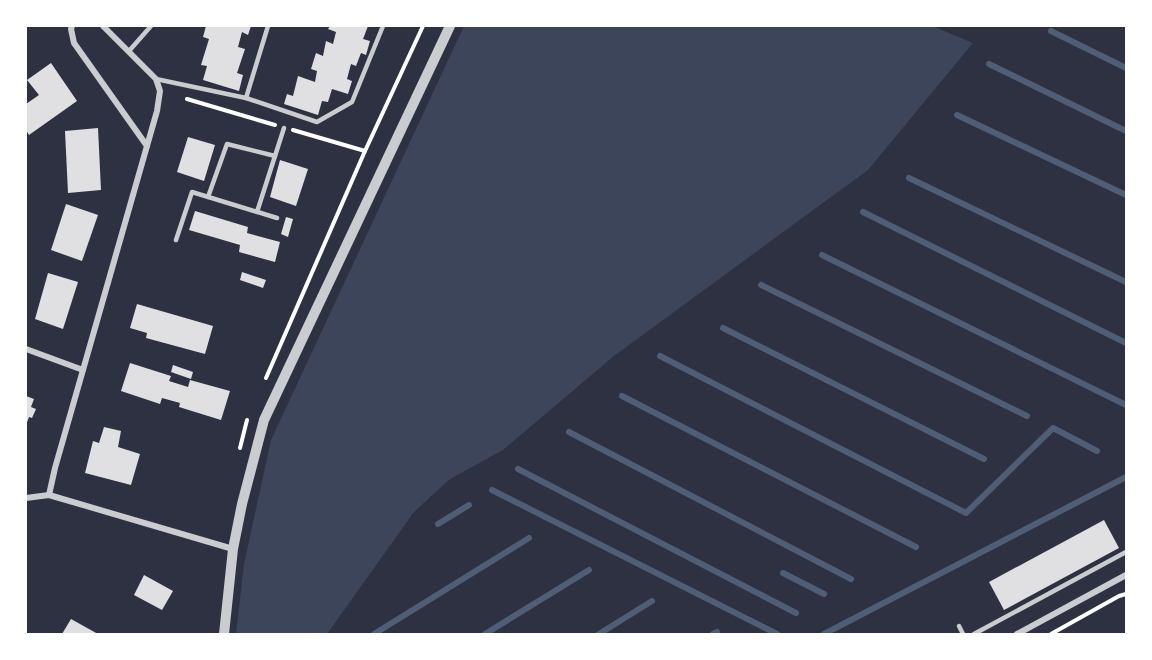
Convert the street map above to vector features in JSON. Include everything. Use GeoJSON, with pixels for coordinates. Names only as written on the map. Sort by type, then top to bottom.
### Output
{"type":"FeatureCollection","features":[{"type":"Feature","properties":{"kind":"street"},"geometry":{"type":"LineString","coordinates":[[72,26],[70,29],[74,44],[147,146]]}},
{"type":"Feature","properties":{"kind":"street"},"geometry":{"type":"LineString","coordinates":[[49,495],[158,111],[160,91],[156,79],[103,26]]}},
{"type":"Feature","properties":{"kind":"street"},"geometry":{"type":"LineString","coordinates":[[225,634],[234,549],[242,504],[264,420],[450,26]]}},
{"type":"Feature","properties":{"kind":"street"},"geometry":{"type":"LineString","coordinates":[[26,349],[83,370]]}},
{"type":"Feature","properties":{"kind":"street"},"geometry":{"type":"LineString","coordinates":[[26,498],[49,495],[234,549]]}},
{"type":"Feature","properties":{"kind":"street"},"geometry":{"type":"LineString","coordinates":[[1017,634],[1126,575]]}},
{"type":"Feature","properties":{"kind":"lane"},"geometry":{"type":"LineString","coordinates":[[129,51],[151,26]]}},
{"type":"Feature","properties":{"kind":"lane"},"geometry":{"type":"LineString","coordinates":[[246,98],[268,26]]}},
{"type":"Feature","properties":{"kind":"lane"},"geometry":{"type":"LineString","coordinates":[[156,79],[246,98],[316,122],[352,102],[383,26]]}},
{"type":"Feature","properties":{"kind":"lane"},"geometry":{"type":"LineString","coordinates":[[257,212],[284,128]]}},
{"type":"Feature","properties":{"kind":"lane"},"geometry":{"type":"LineString","coordinates":[[208,197],[227,144],[275,156]]}},
{"type":"Feature","properties":{"kind":"lane"},"geometry":{"type":"LineString","coordinates":[[176,240],[192,192],[277,218]]}},
{"type":"Feature","properties":{"kind":"lane"},"geometry":{"type":"LineString","coordinates":[[974,634],[1126,552]]}},
{"type":"Feature","properties":{"kind":"lane"},"geometry":{"type":"LineString","coordinates":[[959,626],[963,634]]}},
{"type":"Feature","properties":{"kind":"path"},"geometry":{"type":"LineString","coordinates":[[160,91],[364,151]]}},
{"type":"Feature","properties":{"kind":"path"},"geometry":{"type":"LineString","coordinates":[[1051,634],[1126,594]]}},
{"type":"Feature","properties":{"kind":"shaded area"},"geometry":{"type":"Polygon","coordinates":[[[464,26],[932,26],[973,43],[868,170],[614,356],[503,450],[450,479],[414,512],[327,634],[236,634],[244,564],[271,440],[464,26]]]}},
{"type":"Feature","properties":{"kind":"building"},"geometry":{"type":"Polygon","coordinates":[[[206,26],[251,26],[248,35],[242,32],[238,47],[245,49],[237,73],[243,75],[239,91],[203,80],[207,66],[201,65],[209,39],[203,37],[206,26]]]}},
{"type":"Feature","properties":{"kind":"building"},"geometry":{"type":"Polygon","coordinates":[[[330,26],[368,26],[363,39],[370,41],[366,55],[361,53],[356,66],[351,64],[347,79],[352,81],[348,94],[332,89],[328,102],[322,101],[318,115],[284,104],[287,94],[293,96],[298,76],[315,82],[317,71],[311,69],[316,53],[323,56],[326,41],[333,44],[336,32],[328,29],[330,26]]]}},
{"type":"Feature","properties":{"kind":"building"},"geometry":{"type":"Polygon","coordinates":[[[51,63],[77,101],[29,135],[26,130],[26,104],[39,95],[27,80],[51,63]]]}},
{"type":"Feature","properties":{"kind":"building"},"geometry":{"type":"Polygon","coordinates":[[[98,128],[101,190],[68,193],[65,131],[98,128]]]}},
{"type":"Feature","properties":{"kind":"building"},"geometry":{"type":"Polygon","coordinates":[[[188,137],[215,145],[204,181],[177,172],[188,137]]]}},
{"type":"Feature","properties":{"kind":"building"},"geometry":{"type":"Polygon","coordinates":[[[280,160],[308,169],[296,206],[270,197],[280,160]]]}},
{"type":"Feature","properties":{"kind":"building"},"geometry":{"type":"Polygon","coordinates":[[[66,204],[98,215],[82,261],[51,250],[66,204]]]}},
{"type":"Feature","properties":{"kind":"building"},"geometry":{"type":"Polygon","coordinates":[[[195,211],[248,227],[247,233],[280,242],[275,262],[239,252],[240,245],[189,230],[195,211]]]}},
{"type":"Feature","properties":{"kind":"building"},"geometry":{"type":"Polygon","coordinates":[[[286,217],[293,219],[288,237],[281,234],[286,217]]]}},
{"type":"Feature","properties":{"kind":"building"},"geometry":{"type":"Polygon","coordinates":[[[242,272],[266,280],[263,288],[240,280],[242,272]]]}},
{"type":"Feature","properties":{"kind":"building"},"geometry":{"type":"Polygon","coordinates":[[[48,273],[78,282],[63,329],[35,319],[48,273]]]}},
{"type":"Feature","properties":{"kind":"building"},"geometry":{"type":"Polygon","coordinates":[[[137,304],[213,326],[205,354],[146,338],[147,333],[130,328],[137,304]]]}},
{"type":"Feature","properties":{"kind":"building"},"geometry":{"type":"Polygon","coordinates":[[[130,363],[171,376],[169,381],[188,387],[190,380],[230,391],[221,420],[179,407],[180,403],[162,398],[160,404],[121,391],[130,363]]]}},
{"type":"Feature","properties":{"kind":"building"},"geometry":{"type":"Polygon","coordinates":[[[173,365],[193,372],[191,379],[171,372],[173,365]]]}},
{"type":"Feature","properties":{"kind":"building"},"geometry":{"type":"Polygon","coordinates":[[[26,396],[34,399],[31,407],[36,409],[26,425],[26,396]]]}},
{"type":"Feature","properties":{"kind":"building"},"geometry":{"type":"Polygon","coordinates":[[[104,427],[121,431],[118,447],[140,454],[131,485],[85,473],[93,441],[99,443],[104,427]]]}},
{"type":"Feature","properties":{"kind":"building"},"geometry":{"type":"Polygon","coordinates":[[[1104,520],[1119,548],[1004,610],[989,582],[1104,520]]]}},
{"type":"Feature","properties":{"kind":"building"},"geometry":{"type":"Polygon","coordinates":[[[144,575],[173,591],[162,610],[134,595],[144,575]]]}},
{"type":"Feature","properties":{"kind":"building"},"geometry":{"type":"Polygon","coordinates":[[[71,619],[98,634],[62,634],[71,619]]]}},
{"type":"Feature","properties":{"kind":"waterway"},"geometry":{"type":"LineString","coordinates":[[1051,31],[1126,68]]}},
{"type":"Feature","properties":{"kind":"waterway"},"geometry":{"type":"LineString","coordinates":[[989,64],[1126,131]]}},
{"type":"Feature","properties":{"kind":"waterway"},"geometry":{"type":"LineString","coordinates":[[957,115],[1126,195]]}},
{"type":"Feature","properties":{"kind":"waterway"},"geometry":{"type":"LineString","coordinates":[[909,178],[1126,282]]}},
{"type":"Feature","properties":{"kind":"waterway"},"geometry":{"type":"LineString","coordinates":[[863,212],[1126,343]]}},
{"type":"Feature","properties":{"kind":"waterway"},"geometry":{"type":"LineString","coordinates":[[822,255],[1126,405]]}},
{"type":"Feature","properties":{"kind":"waterway"},"geometry":{"type":"LineString","coordinates":[[761,285],[1027,416]]}},
{"type":"Feature","properties":{"kind":"waterway"},"geometry":{"type":"LineString","coordinates":[[723,328],[984,459]]}},
{"type":"Feature","properties":{"kind":"waterway"},"geometry":{"type":"LineString","coordinates":[[660,356],[966,513],[1053,428],[1097,451]]}},
{"type":"Feature","properties":{"kind":"waterway"},"geometry":{"type":"LineString","coordinates":[[622,396],[916,547]]}},
{"type":"Feature","properties":{"kind":"waterway"},"geometry":{"type":"LineString","coordinates":[[569,432],[851,579]]}},
{"type":"Feature","properties":{"kind":"waterway"},"geometry":{"type":"LineString","coordinates":[[518,469],[796,613]]}},
{"type":"Feature","properties":{"kind":"waterway"},"geometry":{"type":"LineString","coordinates":[[824,634],[1126,477]]}},
{"type":"Feature","properties":{"kind":"waterway"},"geometry":{"type":"LineString","coordinates":[[492,490],[777,634]]}},
{"type":"Feature","properties":{"kind":"waterway"},"geometry":{"type":"LineString","coordinates":[[438,524],[469,505]]}},
{"type":"Feature","properties":{"kind":"waterway"},"geometry":{"type":"LineString","coordinates":[[374,634],[529,538]]}},
{"type":"Feature","properties":{"kind":"waterway"},"geometry":{"type":"LineString","coordinates":[[485,634],[589,570]]}},
{"type":"Feature","properties":{"kind":"waterway"},"geometry":{"type":"LineString","coordinates":[[783,573],[824,594]]}},
{"type":"Feature","properties":{"kind":"waterway"},"geometry":{"type":"LineString","coordinates":[[599,634],[652,601]]}},
{"type":"Feature","properties":{"kind":"waterway"},"geometry":{"type":"LineString","coordinates":[[713,634],[717,632]]}}]}
